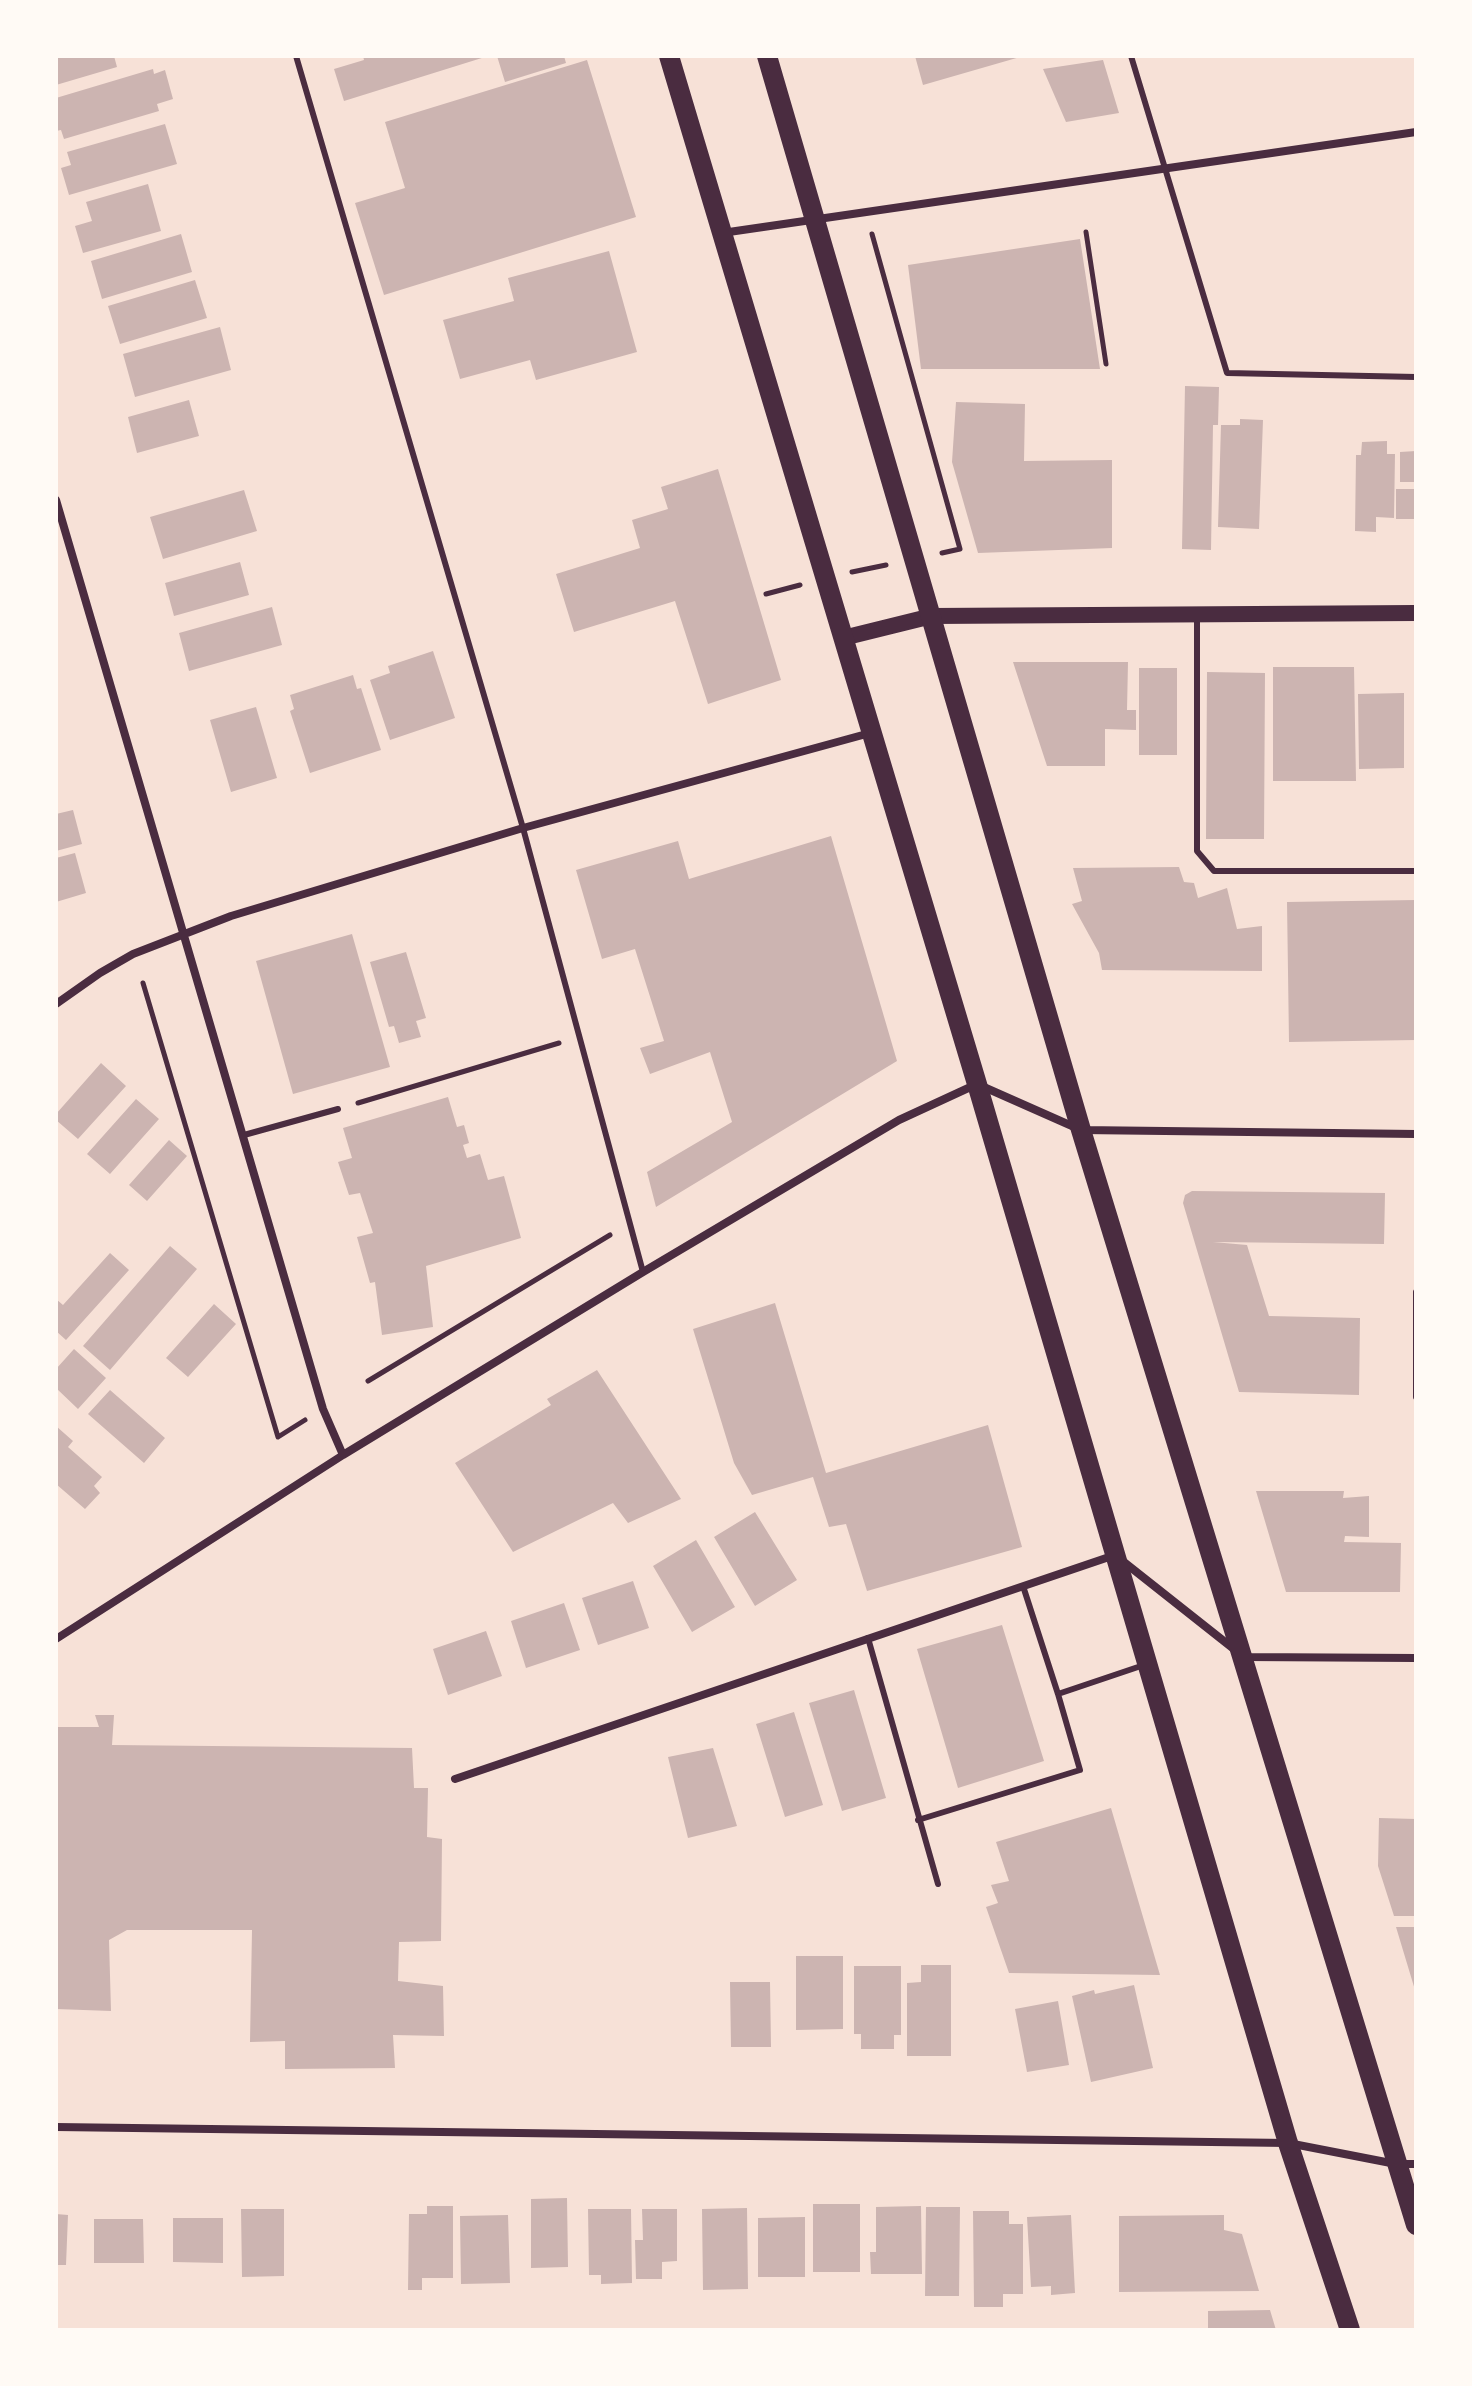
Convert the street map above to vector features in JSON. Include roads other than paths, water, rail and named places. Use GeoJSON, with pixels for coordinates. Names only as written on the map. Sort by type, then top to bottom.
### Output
{"type":"FeatureCollection","features":[{"type":"Feature","properties":{"kind":"main road"},"geometry":{"type":"LineString","coordinates":[[669,56],[977,1084],[1288,2143],[1350,2330]]}},
{"type":"Feature","properties":{"kind":"main road"},"geometry":{"type":"LineString","coordinates":[[767,56],[1081,1130],[1244,1657],[1406,2164],[1416,2225]]}},
{"type":"Feature","properties":{"kind":"main road"},"geometry":{"type":"LineString","coordinates":[[843,638],[932,616],[1416,613]]}},
{"type":"Feature","properties":{"kind":"street"},"geometry":{"type":"LineString","coordinates":[[721,233],[1416,132]]}},
{"type":"Feature","properties":{"kind":"street"},"geometry":{"type":"LineString","coordinates":[[56,500],[323,1409],[343,1455]]}},
{"type":"Feature","properties":{"kind":"street"},"geometry":{"type":"LineString","coordinates":[[57,1002],[133,954],[231,916],[523,828],[871,733]]}},
{"type":"Feature","properties":{"kind":"street"},"geometry":{"type":"LineString","coordinates":[[56,1639],[343,1455],[643,1272],[899,1120],[977,1084],[1081,1130],[1416,1134]]}},
{"type":"Feature","properties":{"kind":"street"},"geometry":{"type":"LineString","coordinates":[[455,1779],[1115,1555],[1244,1657],[1416,1658]]}},
{"type":"Feature","properties":{"kind":"street"},"geometry":{"type":"LineString","coordinates":[[56,2127],[1288,2143],[1406,2164]]}},
{"type":"Feature","properties":{"kind":"lane"},"geometry":{"type":"LineString","coordinates":[[296,56],[523,828],[643,1272]]}},
{"type":"Feature","properties":{"kind":"lane"},"geometry":{"type":"LineString","coordinates":[[1131,56],[1227,373],[1416,377]]}},
{"type":"Feature","properties":{"kind":"lane"},"geometry":{"type":"LineString","coordinates":[[1197,613],[1197,851],[1214,871],[1416,871]]}},
{"type":"Feature","properties":{"kind":"lane"},"geometry":{"type":"LineString","coordinates":[[244,1135],[338,1109]]}},
{"type":"Feature","properties":{"kind":"lane"},"geometry":{"type":"LineString","coordinates":[[1416,1292],[1416,1397]]}},
{"type":"Feature","properties":{"kind":"lane"},"geometry":{"type":"LineString","coordinates":[[918,1820],[1080,1770],[1023,1586]]}},
{"type":"Feature","properties":{"kind":"lane"},"geometry":{"type":"LineString","coordinates":[[868,1638],[938,1884]]}},
{"type":"Feature","properties":{"kind":"lane"},"geometry":{"type":"LineString","coordinates":[[1058,1694],[1147,1663]]}}]}
